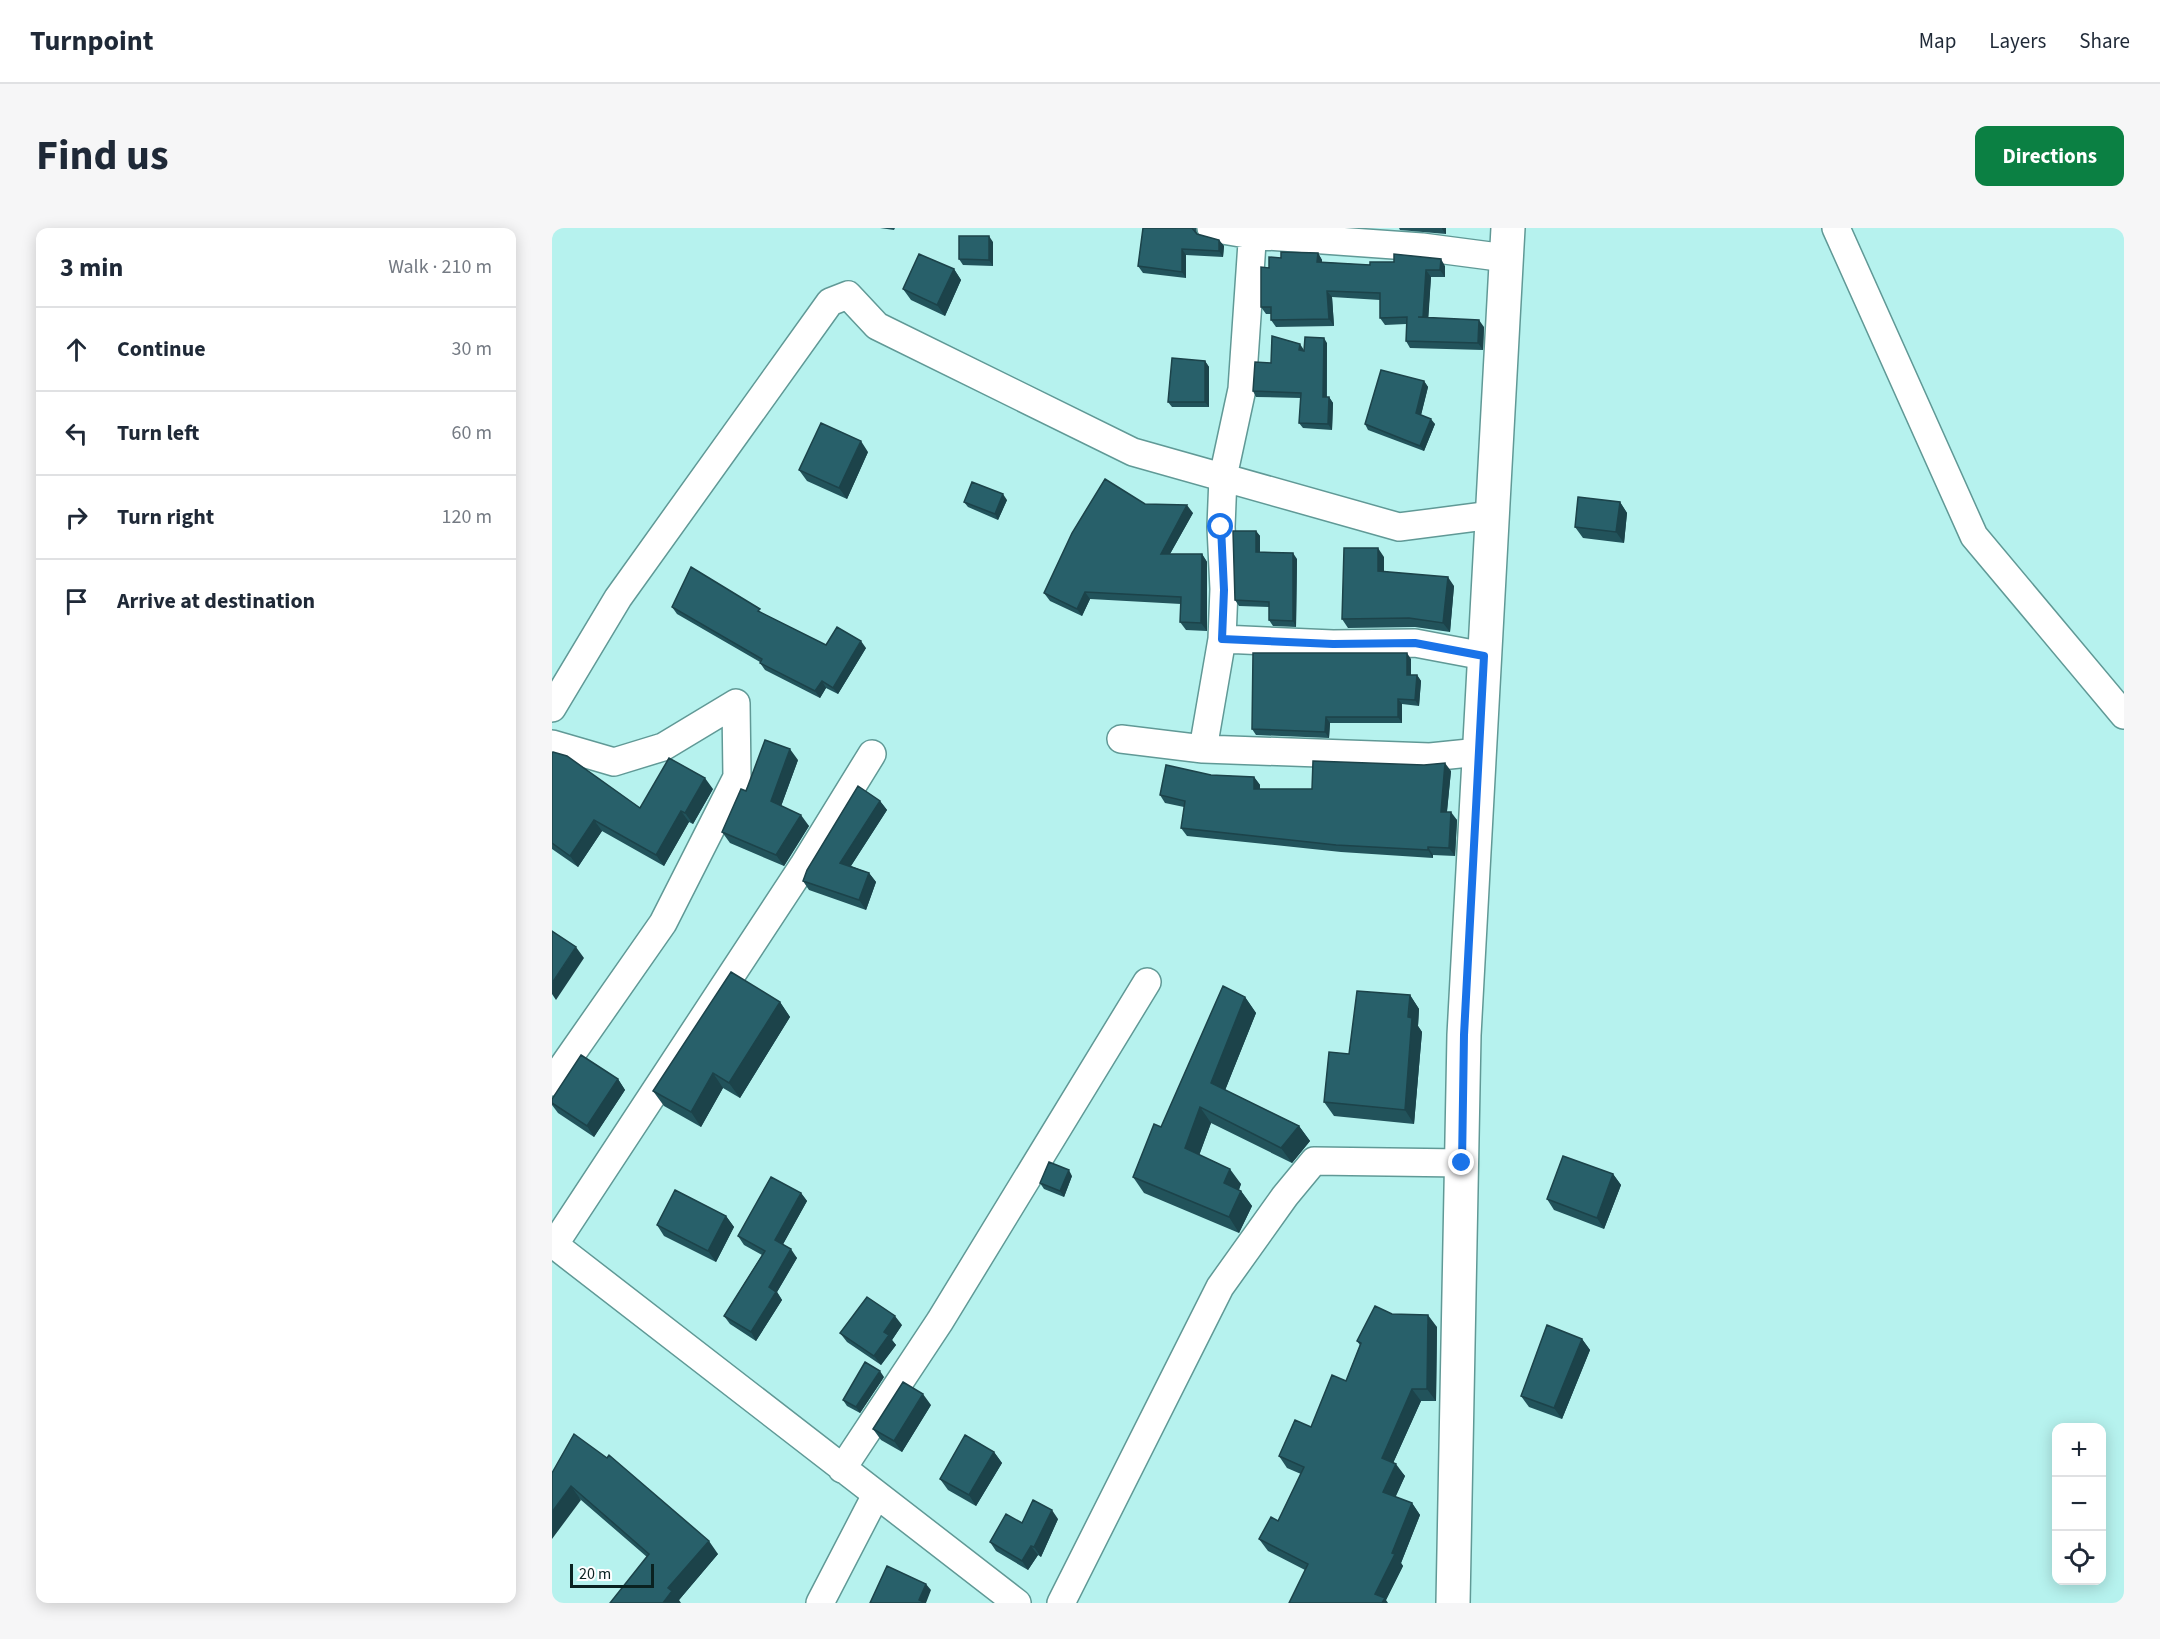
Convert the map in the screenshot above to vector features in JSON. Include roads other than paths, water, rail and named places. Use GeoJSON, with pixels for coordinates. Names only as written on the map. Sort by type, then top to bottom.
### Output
{"type":"FeatureCollection","features":[{"type":"Feature","properties":{"kind":"main road"},"geometry":{"type":"LineString","coordinates":[[1453,1603],[1464,1035],[1507,243]]}},
{"type":"Feature","properties":{"kind":"street"},"geometry":{"type":"LineString","coordinates":[[1211,228],[1422,247],[1507,243]]}},
{"type":"Feature","properties":{"kind":"street"},"geometry":{"type":"LineString","coordinates":[[1836,228],[1974,536],[2124,715]]}},
{"type":"Feature","properties":{"kind":"street"},"geometry":{"type":"LineString","coordinates":[[1203,749],[1222,639],[1223,477],[1242,389],[1253,232]]}},
{"type":"Feature","properties":{"kind":"street"},"geometry":{"type":"LineString","coordinates":[[552,708],[618,598],[742,423],[830,302],[848,295],[876,326],[1133,452],[1399,527],[1492,515]]}},
{"type":"Feature","properties":{"kind":"street"},"geometry":{"type":"LineString","coordinates":[[1222,639],[1333,644],[1415,643],[1484,656]]}},
{"type":"Feature","properties":{"kind":"street"},"geometry":{"type":"LineString","coordinates":[[552,744],[614,762],[663,747],[736,703],[737,777],[663,923],[552,1082]]}},
{"type":"Feature","properties":{"kind":"street"},"geometry":{"type":"LineString","coordinates":[[1121,739],[1203,749],[1430,757],[1479,752]]}},
{"type":"Feature","properties":{"kind":"street"},"geometry":{"type":"LineString","coordinates":[[872,754],[803,866],[553,1244],[1017,1603]]}},
{"type":"Feature","properties":{"kind":"street"},"geometry":{"type":"LineString","coordinates":[[842,1469],[940,1321],[1147,982]]}},
{"type":"Feature","properties":{"kind":"street"},"geometry":{"type":"LineString","coordinates":[[1061,1603],[1220,1287],[1285,1196],[1314,1161],[1462,1163]]}},
{"type":"Feature","properties":{"kind":"street"},"geometry":{"type":"LineString","coordinates":[[820,1603],[876,1495]]}}]}
